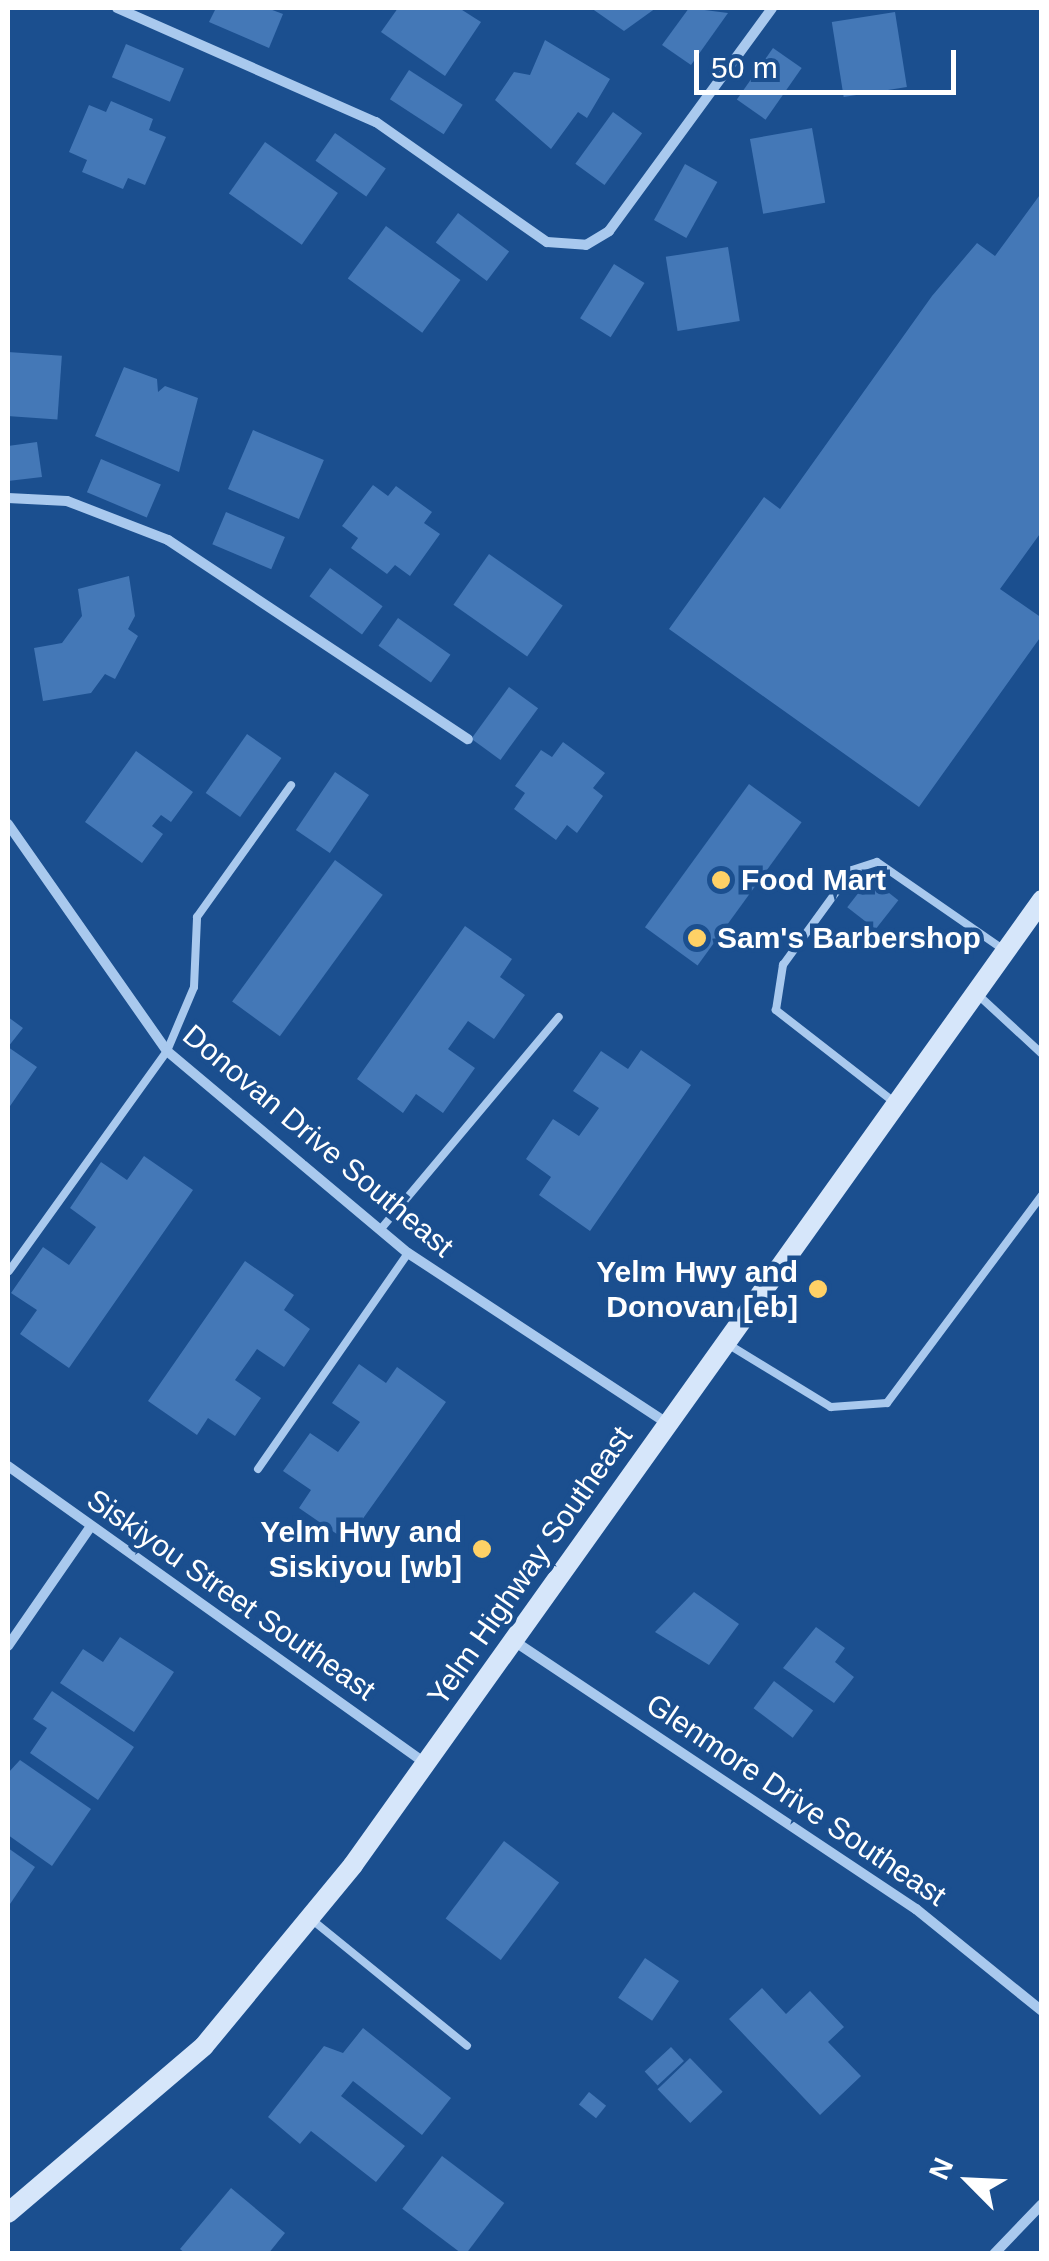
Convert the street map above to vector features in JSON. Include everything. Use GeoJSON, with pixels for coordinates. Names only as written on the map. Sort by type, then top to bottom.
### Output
{"type":"FeatureCollection","features":[{"type":"Feature","properties":{"kind":"main road","name":"Yelm Highway Southeast"},"geometry":{"type":"LineString","coordinates":[[8,2213],[204,2046],[311,1918],[426,1764],[1042,900]]}},
{"type":"Feature","properties":{"kind":"street"},"geometry":{"type":"LineString","coordinates":[[117,8],[376,122],[547,242],[586,245],[608,231],[772,8]]}},
{"type":"Feature","properties":{"kind":"street"},"geometry":{"type":"LineString","coordinates":[[8,498],[67,501],[168,540],[468,739]]}},
{"type":"Feature","properties":{"kind":"street","name":"Donovan Drive Southeast"},"geometry":{"type":"LineString","coordinates":[[8,824],[167,1051],[408,1254],[668,1424]]}},
{"type":"Feature","properties":{"kind":"street","name":"Siskiyou Street Southeast"},"geometry":{"type":"LineString","coordinates":[[8,1466],[426,1764]]}},
{"type":"Feature","properties":{"kind":"street"},"geometry":{"type":"LineString","coordinates":[[8,1646],[91,1526]]}},
{"type":"Feature","properties":{"kind":"street","name":"Glenmore Drive Southeast"},"geometry":{"type":"LineString","coordinates":[[514,1641],[916,1909],[1042,2010]]}},
{"type":"Feature","properties":{"kind":"street"},"geometry":{"type":"LineString","coordinates":[[994,2254],[1042,2204]]}},
{"type":"Feature","properties":{"kind":"lane"},"geometry":{"type":"LineString","coordinates":[[9,1271],[167,1051],[194,986],[197,917],[290,784]]}},
{"type":"Feature","properties":{"kind":"lane"},"geometry":{"type":"LineString","coordinates":[[898,1104],[776,1010],[783,965],[863,860],[1006,951]]}},
{"type":"Feature","properties":{"kind":"lane"},"geometry":{"type":"LineString","coordinates":[[976,993],[1042,1054]]}},
{"type":"Feature","properties":{"kind":"lane"},"geometry":{"type":"LineString","coordinates":[[380,1230],[559,1017]]}},
{"type":"Feature","properties":{"kind":"lane"},"geometry":{"type":"LineString","coordinates":[[726,1343],[830,1407],[887,1403],[1042,1195]]}},
{"type":"Feature","properties":{"kind":"lane"},"geometry":{"type":"LineString","coordinates":[[258,1469],[408,1254]]}},
{"type":"Feature","properties":{"kind":"lane"},"geometry":{"type":"LineString","coordinates":[[311,1918],[467,2046]]}},
{"type":"Feature","properties":{"kind":"building"},"geometry":{"type":"Polygon","coordinates":[[[216,8],[267,8],[283,14],[269,48],[209,22],[216,8]]]}},
{"type":"Feature","properties":{"kind":"building"},"geometry":{"type":"Polygon","coordinates":[[[398,8],[459,8],[481,22],[445,76],[381,32],[398,8]]]}},
{"type":"Feature","properties":{"kind":"building"},"geometry":{"type":"Polygon","coordinates":[[[591,8],[656,8],[624,31],[591,8]]]}},
{"type":"Feature","properties":{"kind":"building"},"geometry":{"type":"Polygon","coordinates":[[[689,8],[728,13],[691,65],[662,45],[689,8]]]}},
{"type":"Feature","properties":{"kind":"building"},"geometry":{"type":"Polygon","coordinates":[[[895,12],[907,87],[844,97],[832,22],[895,12]]]}},
{"type":"Feature","properties":{"kind":"building"},"geometry":{"type":"Polygon","coordinates":[[[545,40],[610,79],[587,118],[578,112],[551,149],[495,100],[514,72],[530,75],[545,40]]]}},
{"type":"Feature","properties":{"kind":"building"},"geometry":{"type":"Polygon","coordinates":[[[126,44],[184,69],[170,102],[112,77],[126,44]]]}},
{"type":"Feature","properties":{"kind":"building"},"geometry":{"type":"Polygon","coordinates":[[[773,48],[802,68],[766,120],[737,100],[773,48]]]}},
{"type":"Feature","properties":{"kind":"building"},"geometry":{"type":"Polygon","coordinates":[[[409,70],[463,105],[444,134],[390,99],[409,70]]]}},
{"type":"Feature","properties":{"kind":"building"},"geometry":{"type":"Polygon","coordinates":[[[111,101],[153,119],[149,130],[166,137],[145,185],[128,178],[123,189],[82,172],[87,160],[69,152],[89,105],[106,112],[111,101]]]}},
{"type":"Feature","properties":{"kind":"building"},"geometry":{"type":"Polygon","coordinates":[[[613,112],[642,133],[605,185],[575,164],[613,112]]]}},
{"type":"Feature","properties":{"kind":"building"},"geometry":{"type":"Polygon","coordinates":[[[812,128],[825,203],[763,214],[750,139],[812,128]]]}},
{"type":"Feature","properties":{"kind":"building"},"geometry":{"type":"Polygon","coordinates":[[[335,133],[386,169],[366,196],[315,161],[335,133]]]}},
{"type":"Feature","properties":{"kind":"building"},"geometry":{"type":"Polygon","coordinates":[[[265,142],[338,193],[302,245],[229,194],[265,142]]]}},
{"type":"Feature","properties":{"kind":"building"},"geometry":{"type":"Polygon","coordinates":[[[685,164],[717,182],[686,238],[654,220],[685,164]]]}},
{"type":"Feature","properties":{"kind":"building"},"geometry":{"type":"Polygon","coordinates":[[[1042,192],[1042,531],[1000,589],[1042,618],[1042,635],[919,807],[669,629],[764,497],[780,509],[932,296],[977,243],[995,256],[1042,192]]]}},
{"type":"Feature","properties":{"kind":"building"},"geometry":{"type":"Polygon","coordinates":[[[458,213],[509,252],[487,281],[436,243],[458,213]]]}},
{"type":"Feature","properties":{"kind":"building"},"geometry":{"type":"Polygon","coordinates":[[[386,226],[460,280],[422,333],[348,279],[386,226]]]}},
{"type":"Feature","properties":{"kind":"building"},"geometry":{"type":"Polygon","coordinates":[[[728,247],[740,321],[678,331],[666,257],[728,247]]]}},
{"type":"Feature","properties":{"kind":"building"},"geometry":{"type":"Polygon","coordinates":[[[614,264],[645,283],[611,337],[580,318],[614,264]]]}},
{"type":"Feature","properties":{"kind":"building"},"geometry":{"type":"Polygon","coordinates":[[[8,352],[62,356],[57,420],[8,416],[8,352]]]}},
{"type":"Feature","properties":{"kind":"building"},"geometry":{"type":"Polygon","coordinates":[[[124,367],[157,379],[158,392],[165,386],[198,398],[179,472],[95,436],[124,367]]]}},
{"type":"Feature","properties":{"kind":"building"},"geometry":{"type":"Polygon","coordinates":[[[253,430],[324,460],[299,519],[228,489],[253,430]]]}},
{"type":"Feature","properties":{"kind":"building"},"geometry":{"type":"Polygon","coordinates":[[[37,442],[42,477],[8,481],[8,446],[37,442]]]}},
{"type":"Feature","properties":{"kind":"building"},"geometry":{"type":"Polygon","coordinates":[[[101,459],[161,484],[147,518],[87,492],[101,459]]]}},
{"type":"Feature","properties":{"kind":"building"},"geometry":{"type":"Polygon","coordinates":[[[373,485],[388,496],[396,486],[432,512],[424,523],[440,534],[410,576],[395,565],[387,574],[351,548],[358,538],[342,526],[373,485]]]}},
{"type":"Feature","properties":{"kind":"building"},"geometry":{"type":"Polygon","coordinates":[[[226,512],[285,537],[271,569],[212,544],[226,512]]]}},
{"type":"Feature","properties":{"kind":"building"},"geometry":{"type":"Polygon","coordinates":[[[489,554],[563,606],[527,656],[453,605],[489,554]]]}},
{"type":"Feature","properties":{"kind":"building"},"geometry":{"type":"Polygon","coordinates":[[[330,568],[383,606],[362,635],[309,596],[330,568]]]}},
{"type":"Feature","properties":{"kind":"building"},"geometry":{"type":"Polygon","coordinates":[[[129,576],[135,616],[128,629],[138,636],[115,679],[105,674],[91,693],[43,701],[34,648],[62,643],[82,616],[78,589],[129,576]]]}},
{"type":"Feature","properties":{"kind":"building"},"geometry":{"type":"Polygon","coordinates":[[[398,618],[450,655],[431,683],[378,646],[398,618]]]}},
{"type":"Feature","properties":{"kind":"building"},"geometry":{"type":"Polygon","coordinates":[[[509,687],[538,708],[501,760],[471,739],[509,687]]]}},
{"type":"Feature","properties":{"kind":"building"},"geometry":{"type":"Polygon","coordinates":[[[247,734],[281,758],[240,817],[206,793],[247,734]]]}},
{"type":"Feature","properties":{"kind":"building"},"geometry":{"type":"Polygon","coordinates":[[[563,742],[605,773],[593,788],[603,796],[577,833],[567,825],[556,840],[514,809],[525,793],[515,786],[541,750],[552,757],[563,742]]]}},
{"type":"Feature","properties":{"kind":"building"},"geometry":{"type":"Polygon","coordinates":[[[136,751],[193,792],[171,822],[161,815],[152,826],[163,834],[142,863],[85,822],[136,751]]]}},
{"type":"Feature","properties":{"kind":"building"},"geometry":{"type":"Polygon","coordinates":[[[335,772],[369,795],[330,853],[296,830],[335,772]]]}},
{"type":"Feature","properties":{"kind":"building","name":"Food Mart"},"geometry":{"type":"Polygon","coordinates":[[[749,784],[802,822],[698,965],[645,927],[749,784]]]}},
{"type":"Feature","properties":{"kind":"building"},"geometry":{"type":"Polygon","coordinates":[[[335,860],[383,895],[280,1036],[232,1002],[335,860]]]}},
{"type":"Feature","properties":{"kind":"building"},"geometry":{"type":"Polygon","coordinates":[[[870,878],[898,900],[876,929],[847,907],[870,878]]]}},
{"type":"Feature","properties":{"kind":"building"},"geometry":{"type":"Polygon","coordinates":[[[465,926],[512,959],[500,977],[525,995],[494,1039],[468,1021],[448,1049],[475,1068],[443,1113],[416,1094],[403,1113],[357,1079],[465,926]]]}},
{"type":"Feature","properties":{"kind":"building"},"geometry":{"type":"Polygon","coordinates":[[[8,1017],[23,1028],[8,1047],[8,1017]]]}},
{"type":"Feature","properties":{"kind":"building"},"geometry":{"type":"Polygon","coordinates":[[[8,1047],[37,1067],[8,1109],[8,1047]]]}},
{"type":"Feature","properties":{"kind":"building"},"geometry":{"type":"Polygon","coordinates":[[[641,1050],[691,1085],[590,1231],[539,1195],[551,1177],[526,1159],[553,1119],[579,1136],[599,1108],[573,1091],[601,1051],[628,1069],[641,1050]]]}},
{"type":"Feature","properties":{"kind":"building"},"geometry":{"type":"Polygon","coordinates":[[[144,1156],[193,1190],[69,1368],[20,1334],[37,1310],[11,1293],[43,1247],[69,1265],[96,1227],[70,1208],[101,1162],[127,1180],[144,1156]]]}},
{"type":"Feature","properties":{"kind":"building"},"geometry":{"type":"Polygon","coordinates":[[[245,1261],[294,1295],[284,1310],[310,1329],[284,1367],[257,1349],[235,1380],[261,1398],[235,1436],[208,1418],[197,1435],[148,1401],[245,1261]]]}},
{"type":"Feature","properties":{"kind":"building"},"geometry":{"type":"Polygon","coordinates":[[[359,1364],[386,1383],[397,1367],[446,1402],[347,1541],[299,1508],[311,1490],[283,1471],[310,1433],[338,1452],[360,1422],[332,1403],[359,1364]]]}},
{"type":"Feature","properties":{"kind":"building"},"geometry":{"type":"Polygon","coordinates":[[[694,1592],[739,1624],[709,1665],[655,1632],[694,1592]]]}},
{"type":"Feature","properties":{"kind":"building"},"geometry":{"type":"Polygon","coordinates":[[[816,1627],[845,1648],[835,1662],[854,1677],[834,1703],[783,1668],[816,1627]]]}},
{"type":"Feature","properties":{"kind":"building"},"geometry":{"type":"Polygon","coordinates":[[[120,1637],[174,1672],[134,1732],[60,1683],[83,1649],[103,1662],[120,1637]]]}},
{"type":"Feature","properties":{"kind":"building"},"geometry":{"type":"Polygon","coordinates":[[[774,1681],[813,1710],[793,1738],[754,1708],[774,1681]]]}},
{"type":"Feature","properties":{"kind":"building"},"geometry":{"type":"Polygon","coordinates":[[[52,1691],[134,1747],[98,1800],[30,1753],[47,1728],[33,1719],[52,1691]]]}},
{"type":"Feature","properties":{"kind":"building"},"geometry":{"type":"Polygon","coordinates":[[[20,1760],[91,1809],[52,1866],[8,1835],[8,1773],[20,1760]]]}},
{"type":"Feature","properties":{"kind":"building"},"geometry":{"type":"Polygon","coordinates":[[[504,1841],[559,1883],[501,1960],[446,1918],[504,1841]]]}},
{"type":"Feature","properties":{"kind":"building"},"geometry":{"type":"Polygon","coordinates":[[[8,1848],[35,1867],[8,1907],[8,1848]]]}},
{"type":"Feature","properties":{"kind":"building"},"geometry":{"type":"Polygon","coordinates":[[[645,1958],[679,1981],[652,2021],[618,1998],[645,1958]]]}},
{"type":"Feature","properties":{"kind":"building"},"geometry":{"type":"Polygon","coordinates":[[[762,1988],[786,2014],[810,1991],[844,2027],[828,2042],[861,2076],[820,2115],[729,2019],[762,1988]]]}},
{"type":"Feature","properties":{"kind":"building"},"geometry":{"type":"Polygon","coordinates":[[[363,2028],[451,2098],[422,2135],[353,2081],[341,2096],[405,2146],[376,2182],[311,2131],[300,2144],[268,2117],[324,2046],[343,2053],[363,2028]]]}},
{"type":"Feature","properties":{"kind":"building"},"geometry":{"type":"Polygon","coordinates":[[[671,2047],[684,2061],[658,2085],[645,2072],[671,2047]]]}},
{"type":"Feature","properties":{"kind":"building"},"geometry":{"type":"Polygon","coordinates":[[[690,2058],[723,2092],[690,2123],[658,2089],[690,2058]]]}},
{"type":"Feature","properties":{"kind":"building"},"geometry":{"type":"Polygon","coordinates":[[[589,2092],[606,2106],[596,2118],[579,2104],[589,2092]]]}},
{"type":"Feature","properties":{"kind":"building"},"geometry":{"type":"Polygon","coordinates":[[[442,2156],[504,2203],[466,2254],[402,2209],[442,2156]]]}},
{"type":"Feature","properties":{"kind":"building"},"geometry":{"type":"Polygon","coordinates":[[[231,2188],[285,2233],[268,2254],[186,2254],[180,2249],[231,2188]]]}},
{"type":"Feature","properties":{"kind":"place","name":"Food Mart"},"geometry":{"type":"Point","coordinates":[721,880]}},
{"type":"Feature","properties":{"kind":"place","name":"Sam's Barbershop"},"geometry":{"type":"Point","coordinates":[697,938]}},
{"type":"Feature","properties":{"kind":"place","name":"Yelm Hwy and Donovan [eb]"},"geometry":{"type":"Point","coordinates":[818,1289]}},
{"type":"Feature","properties":{"kind":"place","name":"Yelm Hwy and Siskiyou [wb]"},"geometry":{"type":"Point","coordinates":[482,1549]}}]}
